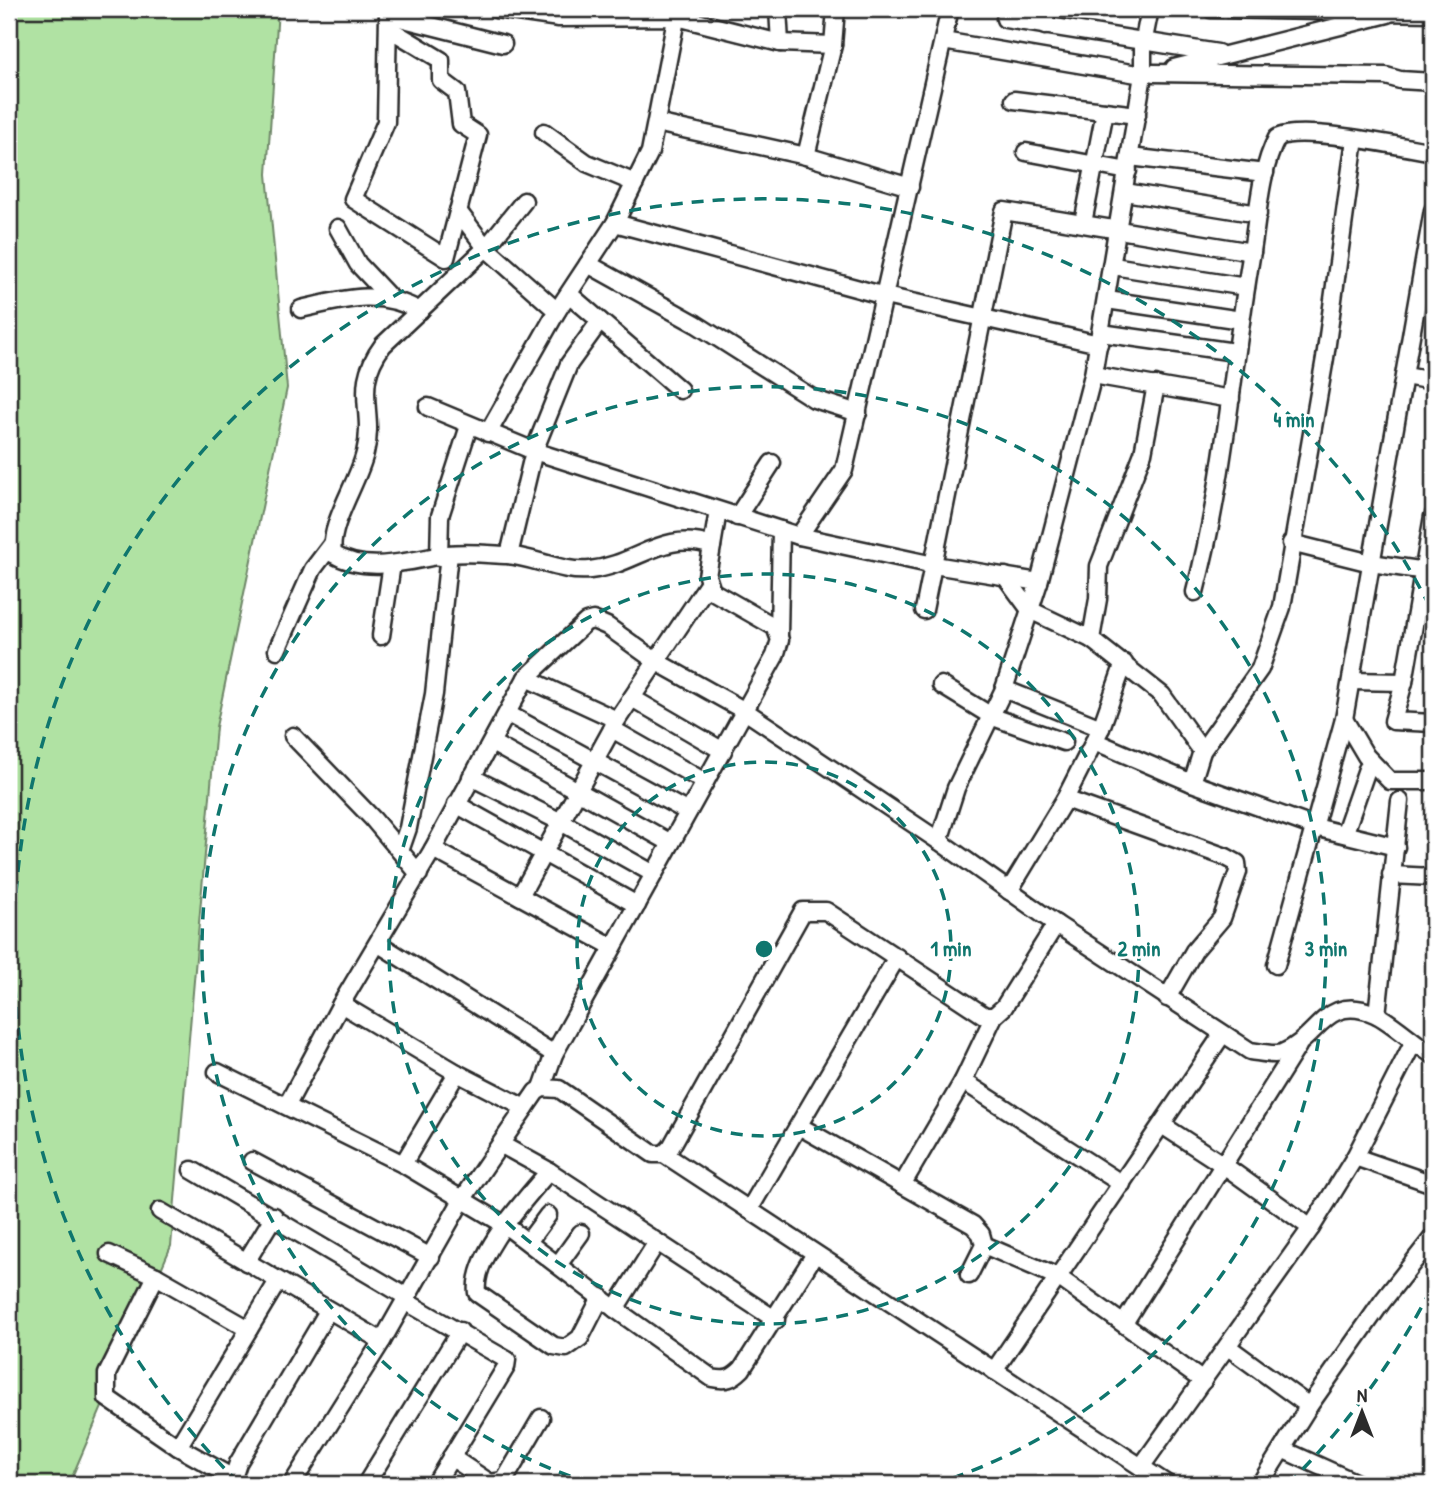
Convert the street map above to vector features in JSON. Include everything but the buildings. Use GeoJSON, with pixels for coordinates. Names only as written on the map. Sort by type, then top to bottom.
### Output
{"type":"FeatureCollection","features":[{"type":"Feature","properties":{"kind":"street"},"geometry":{"type":"LineString","coordinates":[[496,9],[559,18],[678,13],[780,43],[833,45]]}},
{"type":"Feature","properties":{"kind":"street"},"geometry":{"type":"LineString","coordinates":[[778,9],[780,43]]}},
{"type":"Feature","properties":{"kind":"street"},"geometry":{"type":"LineString","coordinates":[[806,156],[833,45],[836,9]]}},
{"type":"Feature","properties":{"kind":"street"},"geometry":{"type":"LineString","coordinates":[[799,536],[844,470],[950,9]]}},
{"type":"Feature","properties":{"kind":"street"},"geometry":{"type":"LineString","coordinates":[[1045,26],[1048,9]]}},
{"type":"Feature","properties":{"kind":"street"},"geometry":{"type":"LineString","coordinates":[[939,841],[956,789],[993,717],[1004,689],[1039,582],[1093,375],[1119,232],[1143,75],[1143,44],[1150,9]]}},
{"type":"Feature","properties":{"kind":"street"},"geometry":{"type":"LineString","coordinates":[[1212,9],[1433,13]]}},
{"type":"Feature","properties":{"kind":"street"},"geometry":{"type":"LineString","coordinates":[[488,433],[557,311],[615,223],[650,152],[678,13]]}},
{"type":"Feature","properties":{"kind":"street"},"geometry":{"type":"LineString","coordinates":[[1000,49],[1007,14],[1045,26],[1143,44],[1228,54]]}},
{"type":"Feature","properties":{"kind":"street"},"geometry":{"type":"LineString","coordinates":[[1388,14],[1153,73],[1386,76],[1400,80],[1433,82]]}},
{"type":"Feature","properties":{"kind":"street"},"geometry":{"type":"LineString","coordinates":[[389,17],[503,44]]}},
{"type":"Feature","properties":{"kind":"street"},"geometry":{"type":"LineString","coordinates":[[389,17],[441,60],[441,80],[457,92],[461,124],[478,135],[446,258],[353,199],[386,122],[389,17]]}},
{"type":"Feature","properties":{"kind":"street"},"geometry":{"type":"LineString","coordinates":[[943,41],[1143,75]]}},
{"type":"Feature","properties":{"kind":"street"},"geometry":{"type":"LineString","coordinates":[[1014,100],[1137,115]]}},
{"type":"Feature","properties":{"kind":"street"},"geometry":{"type":"LineString","coordinates":[[1083,223],[1105,111]]}},
{"type":"Feature","properties":{"kind":"street"},"geometry":{"type":"LineString","coordinates":[[656,123],[806,156],[909,187]]}},
{"type":"Feature","properties":{"kind":"street"},"geometry":{"type":"LineString","coordinates":[[544,132],[587,163],[635,183]]}},
{"type":"Feature","properties":{"kind":"street"},"geometry":{"type":"LineString","coordinates":[[1195,592],[1211,531],[1246,287],[1272,146],[1281,135],[1288,132],[1433,152]]}},
{"type":"Feature","properties":{"kind":"street"},"geometry":{"type":"LineString","coordinates":[[1192,783],[1202,751],[1260,669],[1282,607],[1325,358],[1354,139]]}},
{"type":"Feature","properties":{"kind":"street"},"geometry":{"type":"LineString","coordinates":[[1026,152],[1094,164],[1265,173]]}},
{"type":"Feature","properties":{"kind":"street"},"geometry":{"type":"LineString","coordinates":[[1125,192],[1258,214]]}},
{"type":"Feature","properties":{"kind":"street"},"geometry":{"type":"LineString","coordinates":[[277,650],[313,569],[332,544],[366,450],[369,436],[365,380],[369,364],[383,345],[486,248],[524,201]]}},
{"type":"Feature","properties":{"kind":"street"},"geometry":{"type":"LineString","coordinates":[[458,211],[486,248],[557,311]]}},
{"type":"Feature","properties":{"kind":"street"},"geometry":{"type":"LineString","coordinates":[[923,610],[985,319],[1004,211],[1252,252]]}},
{"type":"Feature","properties":{"kind":"street"},"geometry":{"type":"LineString","coordinates":[[1276,965],[1344,719],[1433,211]]}},
{"type":"Feature","properties":{"kind":"street"},"geometry":{"type":"LineString","coordinates":[[615,223],[885,296],[985,319],[1100,339],[1236,352]]}},
{"type":"Feature","properties":{"kind":"street"},"geometry":{"type":"LineString","coordinates":[[338,228],[358,264],[391,298]]}},
{"type":"Feature","properties":{"kind":"street"},"geometry":{"type":"LineString","coordinates":[[588,264],[696,324],[814,399],[858,413]]}},
{"type":"Feature","properties":{"kind":"street"},"geometry":{"type":"LineString","coordinates":[[1113,266],[1246,287]]}},
{"type":"Feature","properties":{"kind":"street"},"geometry":{"type":"LineString","coordinates":[[569,294],[680,390]]}},
{"type":"Feature","properties":{"kind":"street"},"geometry":{"type":"LineString","coordinates":[[300,309],[358,296],[391,298],[420,311]]}},
{"type":"Feature","properties":{"kind":"street"},"geometry":{"type":"LineString","coordinates":[[1107,300],[1241,320]]}},
{"type":"Feature","properties":{"kind":"street"},"geometry":{"type":"LineString","coordinates":[[509,555],[534,451],[569,364],[600,321]]}},
{"type":"Feature","properties":{"kind":"street"},"geometry":{"type":"LineString","coordinates":[[1093,375],[1231,399]]}},
{"type":"Feature","properties":{"kind":"street"},"geometry":{"type":"LineString","coordinates":[[1405,376],[1433,381]]}},
{"type":"Feature","properties":{"kind":"street"},"geometry":{"type":"LineString","coordinates":[[1091,639],[1098,599],[1099,566],[1143,453],[1156,385]]}},
{"type":"Feature","properties":{"kind":"street"},"geometry":{"type":"LineString","coordinates":[[428,407],[534,451],[799,536],[934,565],[1039,582]]}},
{"type":"Feature","properties":{"kind":"street"},"geometry":{"type":"LineString","coordinates":[[400,851],[408,828],[434,694],[444,555],[440,516],[469,426]]}},
{"type":"Feature","properties":{"kind":"street"},"geometry":{"type":"LineString","coordinates":[[737,517],[772,463]]}},
{"type":"Feature","properties":{"kind":"street"},"geometry":{"type":"LineString","coordinates":[[520,896],[615,725],[708,584],[718,511]]}},
{"type":"Feature","properties":{"kind":"street"},"geometry":{"type":"LineString","coordinates":[[1433,516],[1428,570],[1393,720],[1433,723]]}},
{"type":"Feature","properties":{"kind":"street"},"geometry":{"type":"LineString","coordinates":[[292,1484],[382,1341],[462,1200],[525,1108],[542,1088],[554,1054],[775,656],[779,635],[781,530]]}},
{"type":"Feature","properties":{"kind":"street"},"geometry":{"type":"LineString","coordinates":[[332,544],[334,554],[342,559],[392,564],[444,555],[509,555],[588,570],[606,567],[684,539],[712,546]]}},
{"type":"Feature","properties":{"kind":"street"},"geometry":{"type":"LineString","coordinates":[[1291,543],[1371,563],[1428,570]]}},
{"type":"Feature","properties":{"kind":"street"},"geometry":{"type":"LineString","coordinates":[[381,636],[392,564]]}},
{"type":"Feature","properties":{"kind":"street"},"geometry":{"type":"LineString","coordinates":[[1005,576],[1030,610],[1091,639],[1162,695],[1202,751]]}},
{"type":"Feature","properties":{"kind":"street"},"geometry":{"type":"LineString","coordinates":[[708,584],[712,591],[775,627],[779,635]]}},
{"type":"Feature","properties":{"kind":"street"},"geometry":{"type":"LineString","coordinates":[[288,1105],[341,1004],[419,874],[526,678],[575,629],[593,620],[607,626],[657,662],[745,711],[939,841],[1056,924],[1250,1052],[1280,1054],[1301,1041],[1325,1017],[1339,1009],[1377,1015],[1425,1046],[1311,1228],[1141,1467]]}},
{"type":"Feature","properties":{"kind":"street"},"geometry":{"type":"LineString","coordinates":[[1009,891],[1065,799],[1097,734],[1124,663]]}},
{"type":"Feature","properties":{"kind":"street"},"geometry":{"type":"LineString","coordinates":[[526,678],[615,725],[705,782]]}},
{"type":"Feature","properties":{"kind":"street"},"geometry":{"type":"LineString","coordinates":[[1351,681],[1404,682]]}},
{"type":"Feature","properties":{"kind":"street"},"geometry":{"type":"LineString","coordinates":[[941,685],[993,717],[1064,742]]}},
{"type":"Feature","properties":{"kind":"street"},"geometry":{"type":"LineString","coordinates":[[1004,689],[1192,783],[1315,827],[1345,832],[1396,847]]}},
{"type":"Feature","properties":{"kind":"street"},"geometry":{"type":"LineString","coordinates":[[632,698],[723,751]]}},
{"type":"Feature","properties":{"kind":"street"},"geometry":{"type":"LineString","coordinates":[[508,713],[688,812]]}},
{"type":"Feature","properties":{"kind":"street"},"geometry":{"type":"LineString","coordinates":[[1344,719],[1366,755],[1390,781],[1433,781]]}},
{"type":"Feature","properties":{"kind":"street"},"geometry":{"type":"LineString","coordinates":[[293,736],[419,874]]}},
{"type":"Feature","properties":{"kind":"street"},"geometry":{"type":"LineString","coordinates":[[492,743],[579,789],[671,843]]}},
{"type":"Feature","properties":{"kind":"street"},"geometry":{"type":"LineString","coordinates":[[1345,832],[1367,769]]}},
{"type":"Feature","properties":{"kind":"street"},"geometry":{"type":"LineString","coordinates":[[471,777],[561,822],[654,874]]}},
{"type":"Feature","properties":{"kind":"street"},"geometry":{"type":"LineString","coordinates":[[1065,799],[1237,863],[1238,872],[1222,918],[1194,951],[1167,998]]}},
{"type":"Feature","properties":{"kind":"street"},"geometry":{"type":"LineString","coordinates":[[1377,1015],[1400,801]]}},
{"type":"Feature","properties":{"kind":"street"},"geometry":{"type":"LineString","coordinates":[[456,804],[542,855],[636,905]]}},
{"type":"Feature","properties":{"kind":"street"},"geometry":{"type":"LineString","coordinates":[[433,849],[613,947]]}},
{"type":"Feature","properties":{"kind":"street"},"geometry":{"type":"LineString","coordinates":[[1391,875],[1433,877]]}},
{"type":"Feature","properties":{"kind":"street"},"geometry":{"type":"LineString","coordinates":[[664,1154],[671,1147],[803,911],[826,911],[985,1016],[994,1016]]}},
{"type":"Feature","properties":{"kind":"street"},"geometry":{"type":"LineString","coordinates":[[902,1185],[963,1081],[994,1016],[1004,1007],[1056,924]]}},
{"type":"Feature","properties":{"kind":"street"},"geometry":{"type":"LineString","coordinates":[[379,944],[554,1054]]}},
{"type":"Feature","properties":{"kind":"street"},"geometry":{"type":"LineString","coordinates":[[749,1210],[897,957]]}},
{"type":"Feature","properties":{"kind":"street"},"geometry":{"type":"LineString","coordinates":[[341,1004],[457,1073],[525,1108]]}},
{"type":"Feature","properties":{"kind":"street"},"geometry":{"type":"LineString","coordinates":[[994,1371],[1222,1035]]}},
{"type":"Feature","properties":{"kind":"street"},"geometry":{"type":"LineString","coordinates":[[1124,1323],[1301,1041]]}},
{"type":"Feature","properties":{"kind":"street"},"geometry":{"type":"LineString","coordinates":[[217,1072],[403,1164],[505,1224],[615,1309],[712,1378],[733,1378],[742,1369],[776,1320],[815,1254]]}},
{"type":"Feature","properties":{"kind":"street"},"geometry":{"type":"LineString","coordinates":[[403,1164],[457,1073]]}},
{"type":"Feature","properties":{"kind":"street"},"geometry":{"type":"LineString","coordinates":[[963,1081],[1122,1184]]}},
{"type":"Feature","properties":{"kind":"street"},"geometry":{"type":"LineString","coordinates":[[542,1088],[559,1089],[653,1154],[664,1154],[1167,1484]]}},
{"type":"Feature","properties":{"kind":"street"},"geometry":{"type":"LineString","coordinates":[[1162,1125],[1311,1228]]}},
{"type":"Feature","properties":{"kind":"street"},"geometry":{"type":"LineString","coordinates":[[799,1126],[972,1225],[981,1234],[984,1245],[969,1275]]}},
{"type":"Feature","properties":{"kind":"street"},"geometry":{"type":"LineString","coordinates":[[502,1145],[549,1171],[776,1320]]}},
{"type":"Feature","properties":{"kind":"street"},"geometry":{"type":"LineString","coordinates":[[1354,1157],[1433,1184]]}},
{"type":"Feature","properties":{"kind":"street"},"geometry":{"type":"LineString","coordinates":[[252,1161],[427,1263]]}},
{"type":"Feature","properties":{"kind":"street"},"geometry":{"type":"LineString","coordinates":[[192,1170],[408,1296],[507,1360],[506,1367],[435,1484]]}},
{"type":"Feature","properties":{"kind":"street"},"geometry":{"type":"LineString","coordinates":[[549,1171],[505,1224],[478,1270],[475,1283],[480,1298],[554,1346],[566,1348],[580,1338],[601,1297]]}},
{"type":"Feature","properties":{"kind":"street"},"geometry":{"type":"LineString","coordinates":[[160,1211],[382,1341]]}},
{"type":"Feature","properties":{"kind":"street"},"geometry":{"type":"LineString","coordinates":[[528,1242],[548,1215]]}},
{"type":"Feature","properties":{"kind":"street"},"geometry":{"type":"LineString","coordinates":[[246,1262],[274,1216]]}},
{"type":"Feature","properties":{"kind":"street"},"geometry":{"type":"LineString","coordinates":[[558,1265],[581,1233]]}},
{"type":"Feature","properties":{"kind":"street"},"geometry":{"type":"LineString","coordinates":[[1260,1484],[1284,1450],[1309,1406],[1382,1302],[1428,1255],[1433,1237]]}},
{"type":"Feature","properties":{"kind":"street"},"geometry":{"type":"LineString","coordinates":[[615,1309],[657,1242]]}},
{"type":"Feature","properties":{"kind":"street"},"geometry":{"type":"LineString","coordinates":[[984,1245],[1058,1278],[1203,1381]]}},
{"type":"Feature","properties":{"kind":"street"},"geometry":{"type":"LineString","coordinates":[[109,1254],[156,1276],[249,1329]]}},
{"type":"Feature","properties":{"kind":"street"},"geometry":{"type":"LineString","coordinates":[[156,1276],[107,1374],[107,1398],[113,1405],[232,1481],[238,1463],[328,1311]]}},
{"type":"Feature","properties":{"kind":"street"},"geometry":{"type":"LineString","coordinates":[[178,1447],[278,1281]]}},
{"type":"Feature","properties":{"kind":"street"},"geometry":{"type":"LineString","coordinates":[[366,1484],[460,1331]]}},
{"type":"Feature","properties":{"kind":"street"},"geometry":{"type":"LineString","coordinates":[[1228,1347],[1309,1406]]}},
{"type":"Feature","properties":{"kind":"street"},"geometry":{"type":"LineString","coordinates":[[451,1457],[490,1483],[504,1480],[541,1418]]}},
{"type":"Feature","properties":{"kind":"street"},"geometry":{"type":"LineString","coordinates":[[1284,1450],[1359,1484]]}},
{"type":"Feature","properties":{"kind":"green space"},"geometry":{"type":"Polygon","coordinates":[[[9,9],[278,9],[267,174],[287,388],[216,727],[171,1246],[69,1484],[9,1484],[9,9]]]}}]}
